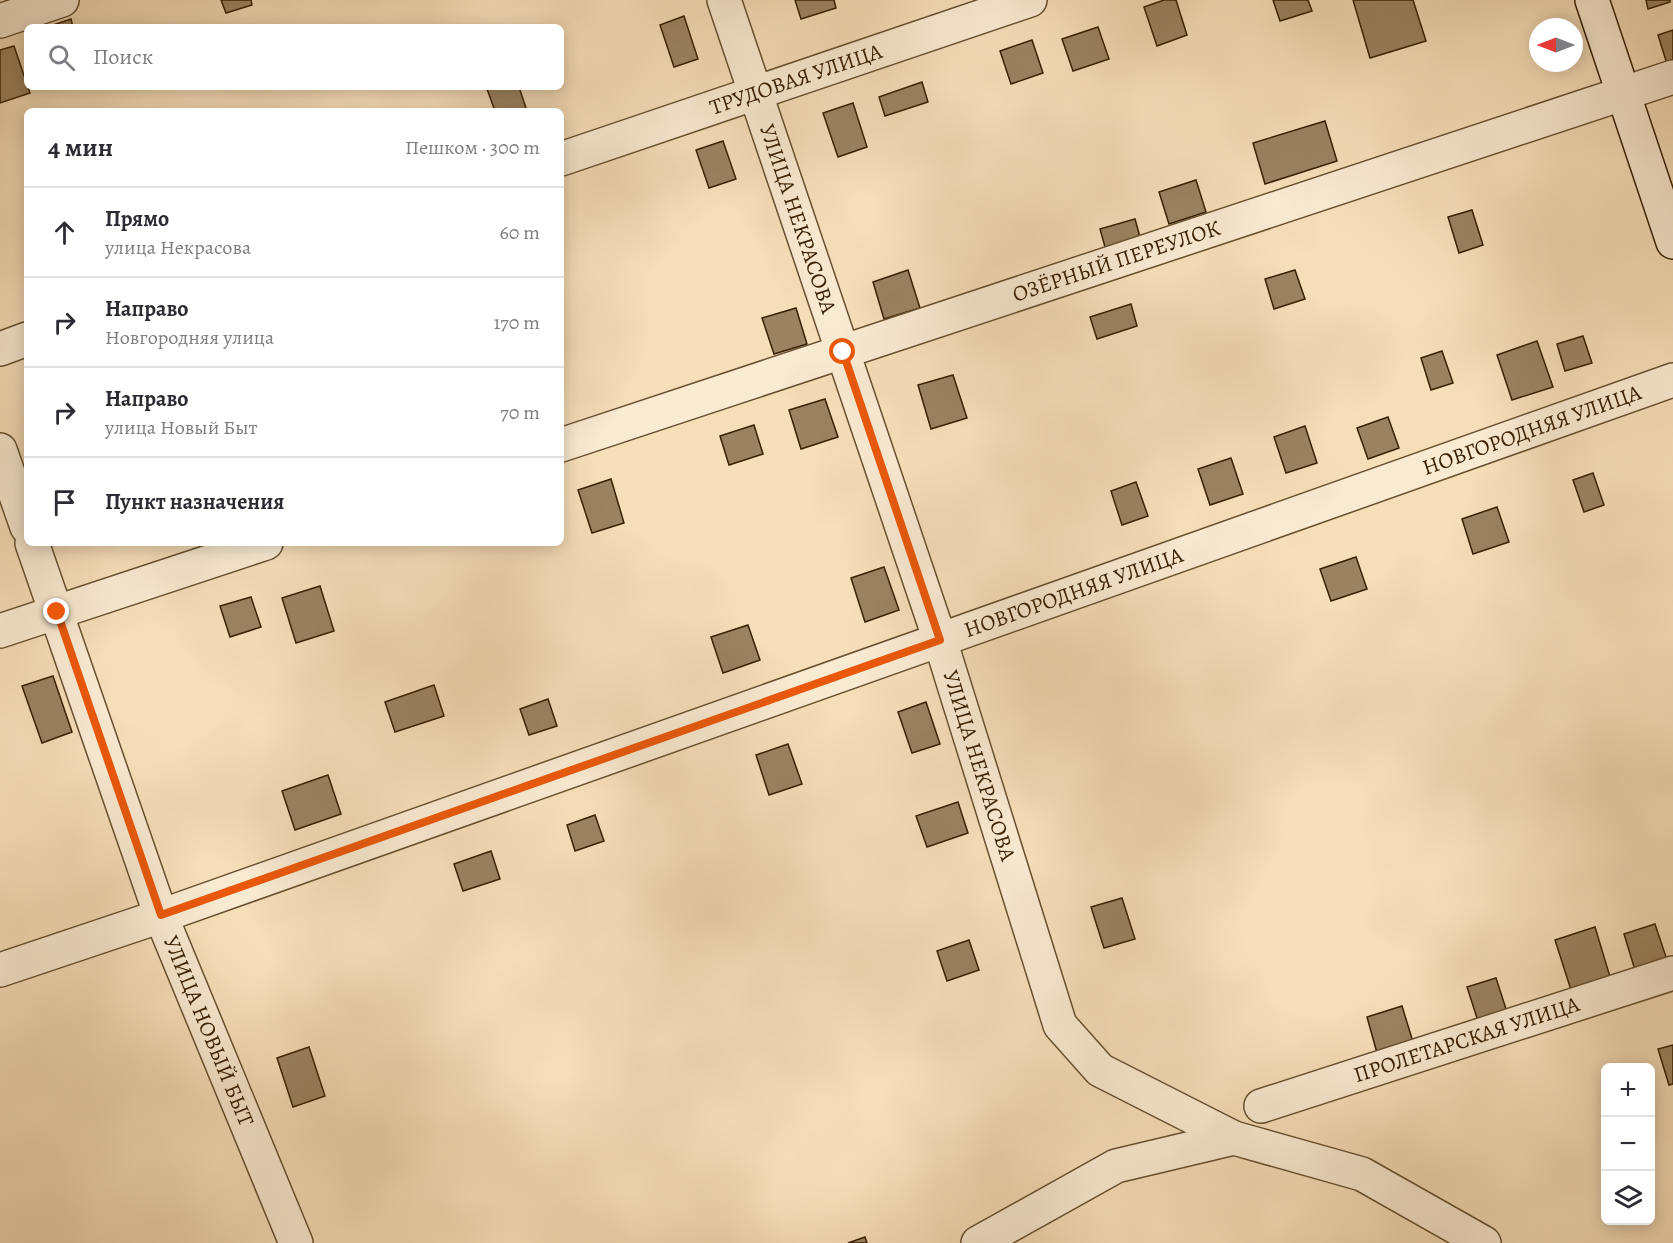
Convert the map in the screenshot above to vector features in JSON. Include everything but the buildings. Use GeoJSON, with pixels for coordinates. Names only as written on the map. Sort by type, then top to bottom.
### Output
{"type":"FeatureCollection","features":[{"type":"Feature","properties":{"kind":"street"},"geometry":{"type":"LineString","coordinates":[[0,21],[62,0]]}},
{"type":"Feature","properties":{"kind":"street","name":"УЛИЦА НЕКРАСОВА"},"geometry":{"type":"LineString","coordinates":[[724,0],[940,640],[1060,1025],[1100,1070],[1234,1138],[1362,1174],[1484,1243]]}},
{"type":"Feature","properties":{"kind":"street","name":"ТРУДОВАЯ УЛИЦА"},"geometry":{"type":"LineString","coordinates":[[564,158],[1030,0]]}},
{"type":"Feature","properties":{"kind":"street"},"geometry":{"type":"LineString","coordinates":[[1592,0],[1673,242]]}},
{"type":"Feature","properties":{"kind":"street","name":"ОЗЁРНЫЙ ПЕРЕУЛОК"},"geometry":{"type":"LineString","coordinates":[[564,444],[1673,77]]}},
{"type":"Feature","properties":{"kind":"street"},"geometry":{"type":"LineString","coordinates":[[0,349],[24,340]]}},
{"type":"Feature","properties":{"kind":"street","name":"НОВГОРОДНЯЯ УЛИЦА"},"geometry":{"type":"LineString","coordinates":[[0,970],[1673,380]]}},
{"type":"Feature","properties":{"kind":"street"},"geometry":{"type":"LineString","coordinates":[[0,450],[24,518]]}},
{"type":"Feature","properties":{"kind":"street","name":"УЛИЦА НОВЫЙ БЫТ"},"geometry":{"type":"LineString","coordinates":[[33,546],[161,915],[296,1243]]}},
{"type":"Feature","properties":{"kind":"street"},"geometry":{"type":"LineString","coordinates":[[0,631],[257,546]]}},
{"type":"Feature","properties":{"kind":"street","name":"ПРОЛЕТАРСКАЯ УЛИЦА"},"geometry":{"type":"LineString","coordinates":[[1261,1106],[1673,973]]}},
{"type":"Feature","properties":{"kind":"street"},"geometry":{"type":"LineString","coordinates":[[978,1243],[1116,1166],[1234,1138]]}},
{"type":"Feature","properties":{"kind":"route"},"geometry":{"type":"LineString","coordinates":[[57,612],[161,915],[940,640],[843,352]]}}]}
